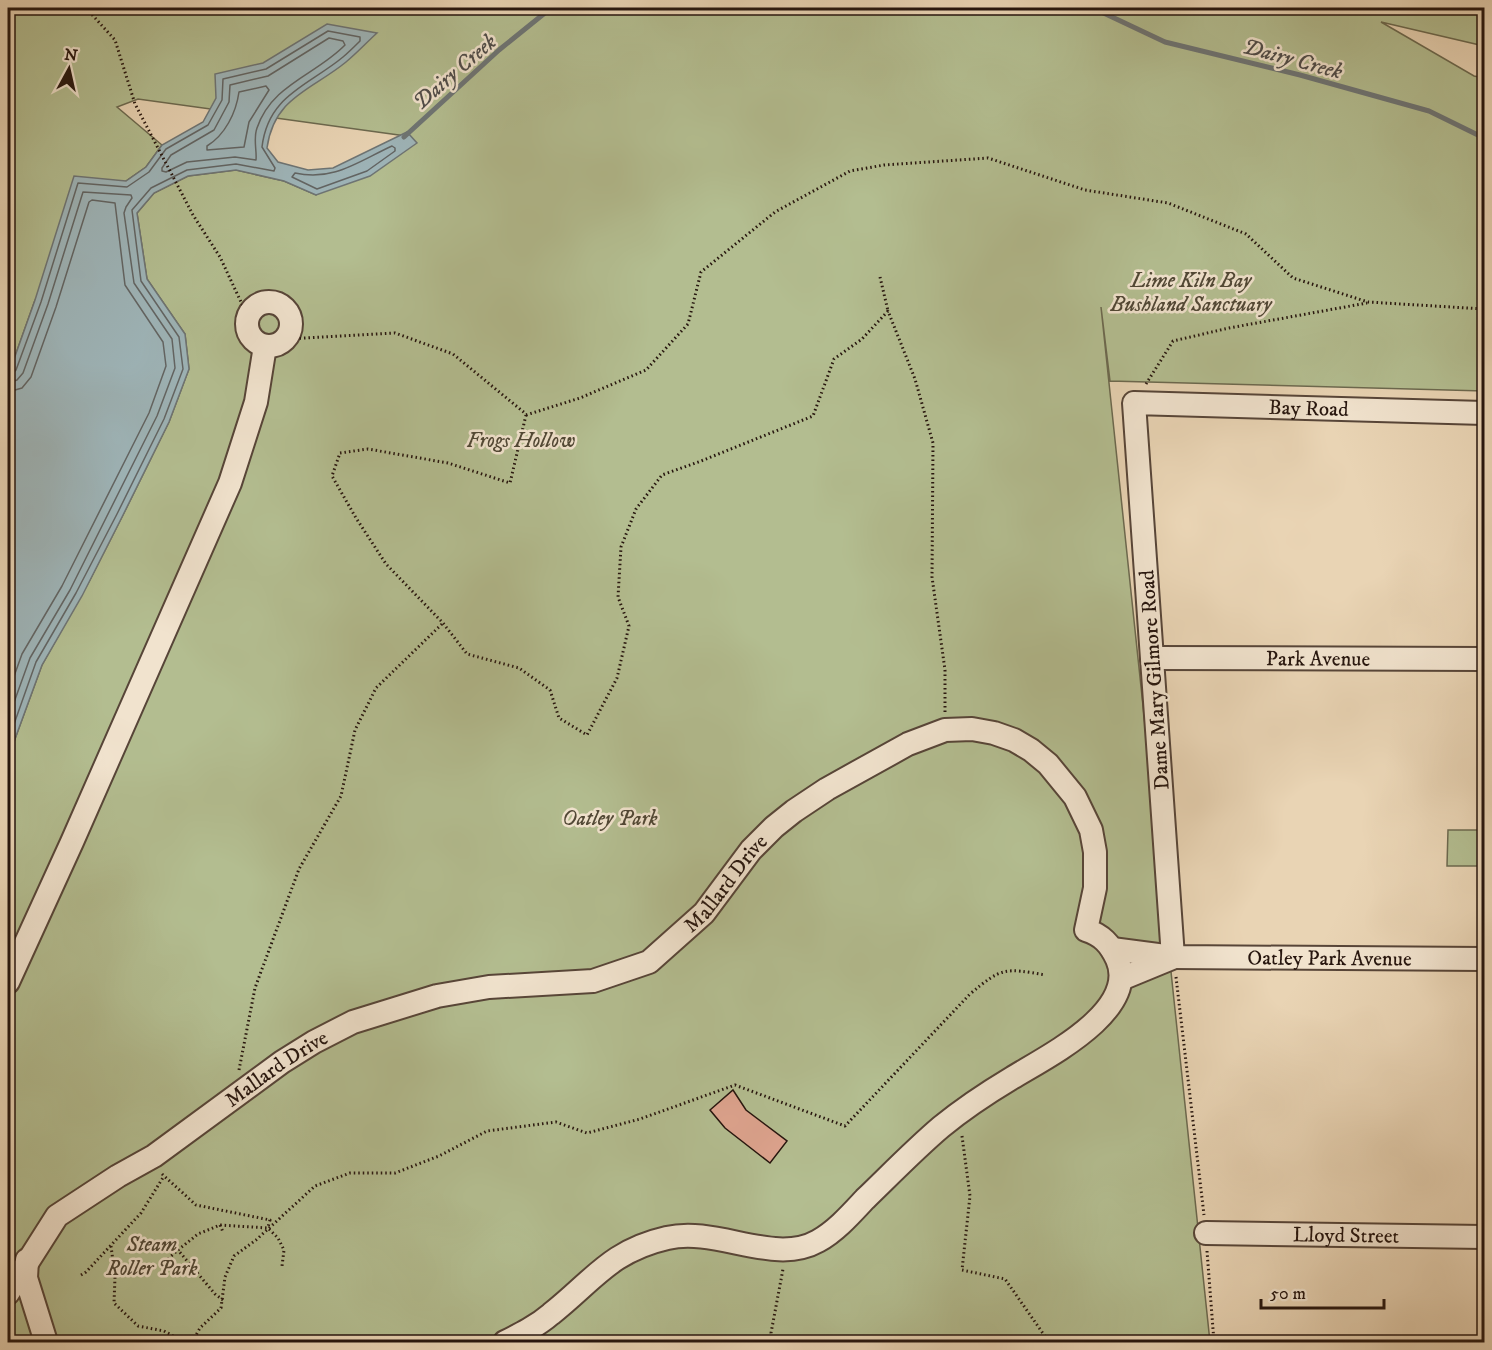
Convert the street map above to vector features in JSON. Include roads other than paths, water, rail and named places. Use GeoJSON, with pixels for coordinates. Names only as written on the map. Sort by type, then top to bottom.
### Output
{"type":"FeatureCollection","features":[{"type":"Feature","properties":{"kind":"street"},"geometry":{"type":"LineString","coordinates":[[8,982],[230,483],[275,342],[291,326],[283,307],[270,302],[263,303],[257,306],[248,317],[248,329],[250,335],[259,344],[275,342]]}},
{"type":"Feature","properties":{"kind":"street","name":"Bay Road"},"geometry":{"type":"LineString","coordinates":[[1134,403],[1485,412]]}},
{"type":"Feature","properties":{"kind":"street","name":"Dame Mary Gilmore Road"},"geometry":{"type":"LineString","coordinates":[[1134,403],[1173,957]]}},
{"type":"Feature","properties":{"kind":"street","name":"Park Avenue"},"geometry":{"type":"LineString","coordinates":[[1152,658],[1485,659]]}},
{"type":"Feature","properties":{"kind":"street","name":"Mallard Drive"},"geometry":{"type":"LineString","coordinates":[[8,1293],[57,1216],[118,1176],[158,1162],[198,1124],[314,1042],[353,1022],[436,996],[467,990],[593,981],[649,962],[704,913],[751,850],[794,811],[827,789],[908,744],[945,730],[972,729],[1014,740],[1048,764],[1068,788],[1084,813],[1091,830],[1095,852],[1095,888],[1086,930],[1101,936],[1112,949]]}},
{"type":"Feature","properties":{"kind":"street"},"geometry":{"type":"LineString","coordinates":[[1112,949],[1173,957]]}},
{"type":"Feature","properties":{"kind":"street"},"geometry":{"type":"LineString","coordinates":[[505,1342],[528,1331],[552,1314],[603,1267],[619,1256],[649,1243],[667,1237],[693,1234],[761,1247],[787,1249],[808,1245],[830,1233],[917,1148],[959,1113],[1054,1053],[1099,1020],[1109,1006],[1121,979],[1119,962],[1112,949]]}},
{"type":"Feature","properties":{"kind":"street"},"geometry":{"type":"LineString","coordinates":[[1121,979],[1173,957]]}},
{"type":"Feature","properties":{"kind":"street","name":"Oatley Park Avenue"},"geometry":{"type":"LineString","coordinates":[[1173,957],[1485,959]]}},
{"type":"Feature","properties":{"kind":"street","name":"Lloyd Street"},"geometry":{"type":"LineString","coordinates":[[1206,1233],[1485,1237]]}},
{"type":"Feature","properties":{"kind":"street"},"geometry":{"type":"LineString","coordinates":[[27,1260],[26,1278],[46,1342]]}},
{"type":"Feature","properties":{"kind":"water"},"geometry":{"type":"Polygon","coordinates":[[[327,24],[377,33],[346,62],[296,96],[286,106],[271,131],[267,148],[278,162],[308,170],[333,168],[407,132],[417,143],[370,176],[316,195],[284,181],[236,170],[188,176],[154,193],[137,213],[147,279],[185,334],[189,369],[169,422],[122,517],[82,596],[42,665],[8,758],[8,376],[35,300],[74,176],[126,181],[146,167],[162,145],[203,122],[216,98],[215,74],[263,63],[327,24]]]}},
{"type":"Feature","properties":{"kind":"waterway","name":"Dairy Creek"},"geometry":{"type":"LineString","coordinates":[[404,137],[499,50],[551,8]]}},
{"type":"Feature","properties":{"kind":"waterway","name":"Dairy Creek"},"geometry":{"type":"LineString","coordinates":[[1093,8],[1165,42],[1300,75],[1429,111],[1484,138]]}},
{"type":"Feature","properties":{"kind":"park label","name":"Lime Kiln Bay Bushland Sanctuary"},"geometry":{"type":"Point","coordinates":[1191,292]}},
{"type":"Feature","properties":{"kind":"park label","name":"Frogs Hollow"},"geometry":{"type":"Point","coordinates":[521,440]}},
{"type":"Feature","properties":{"kind":"park label","name":"Oatley Park"},"geometry":{"type":"Point","coordinates":[610,818]}},
{"type":"Feature","properties":{"kind":"park label","name":"Steam Roller Park"},"geometry":{"type":"Point","coordinates":[152,1256]}}]}
